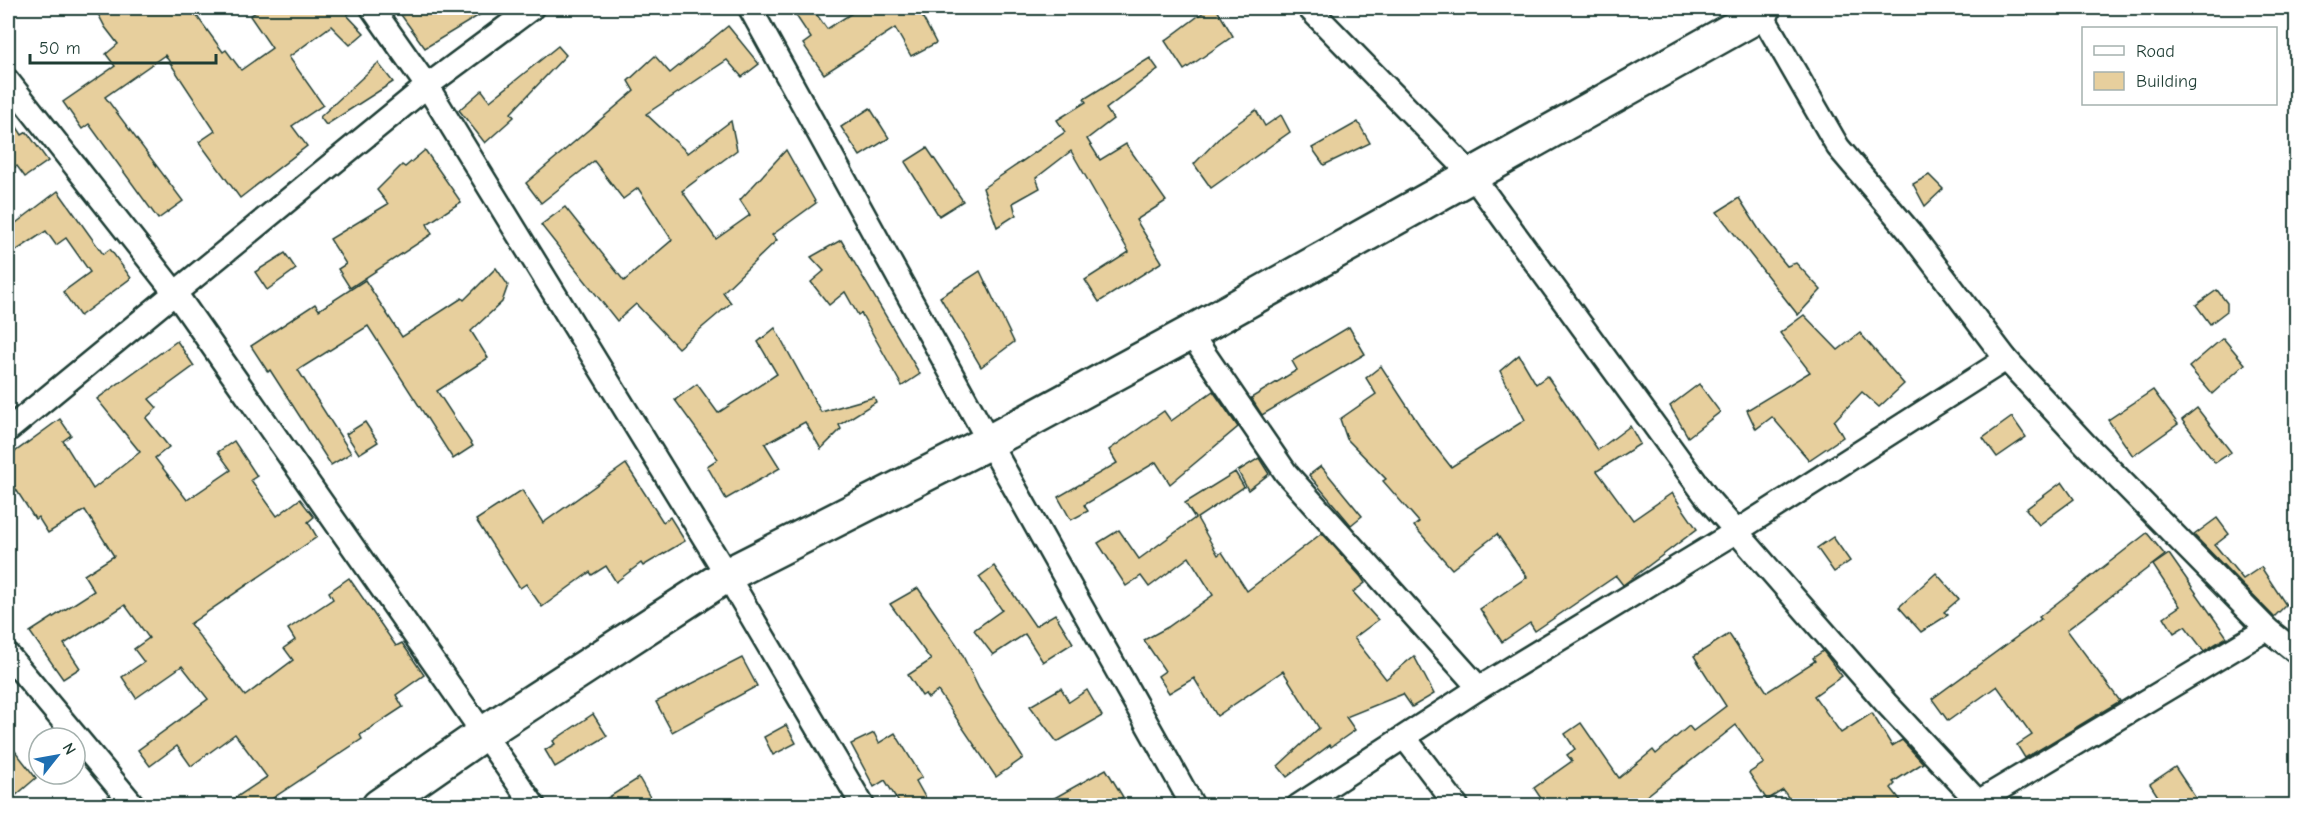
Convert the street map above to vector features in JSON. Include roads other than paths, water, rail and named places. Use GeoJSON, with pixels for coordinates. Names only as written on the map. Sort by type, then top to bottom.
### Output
{"type":"FeatureCollection","features":[{"type":"Feature","properties":{"kind":"street"},"geometry":{"type":"LineString","coordinates":[[372,8],[428,87],[727,575],[863,806]]}},
{"type":"Feature","properties":{"kind":"street"},"geometry":{"type":"LineString","coordinates":[[8,430],[428,87],[532,8]]}},
{"type":"Feature","properties":{"kind":"street"},"geometry":{"type":"LineString","coordinates":[[750,8],[1193,806]]}},
{"type":"Feature","properties":{"kind":"street"},"geometry":{"type":"LineString","coordinates":[[1309,8],[1471,174],[1708,499],[1977,804],[2267,629]]}},
{"type":"Feature","properties":{"kind":"street"},"geometry":{"type":"LineString","coordinates":[[379,806],[484,733],[727,575],[989,442],[1190,333],[1764,9],[1838,147],[1909,231],[2007,359],[2085,444],[2267,629],[2296,652]]}},
{"type":"Feature","properties":{"kind":"street"},"geometry":{"type":"LineString","coordinates":[[8,81],[176,294],[534,806]]}},
{"type":"Feature","properties":{"kind":"street"},"geometry":{"type":"LineString","coordinates":[[1190,333],[1286,473],[1479,688]]}},
{"type":"Feature","properties":{"kind":"street"},"geometry":{"type":"LineString","coordinates":[[1298,806],[1479,688],[1737,531],[2007,359]]}},
{"type":"Feature","properties":{"kind":"street"},"geometry":{"type":"LineString","coordinates":[[8,654],[134,806]]}},
{"type":"Feature","properties":{"kind":"street"},"geometry":{"type":"LineString","coordinates":[[1405,738],[1457,806]]}}]}
